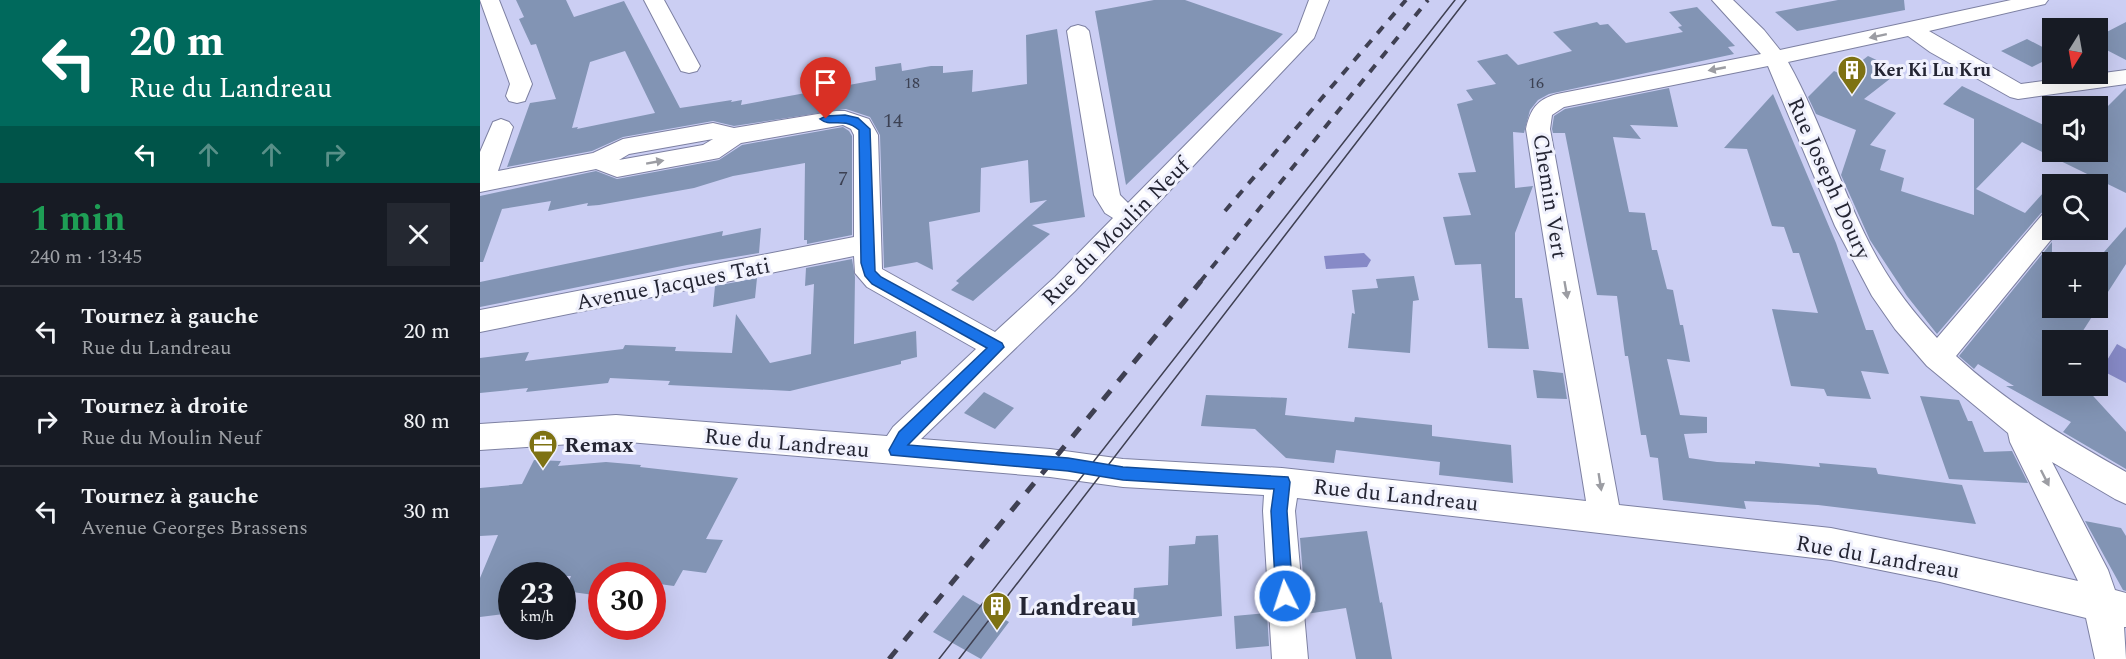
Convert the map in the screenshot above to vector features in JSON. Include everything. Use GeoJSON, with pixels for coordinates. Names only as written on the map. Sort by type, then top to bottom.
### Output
{"type":"FeatureCollection","features":[{"type":"Feature","properties":{"kind":"street"},"geometry":{"type":"LineString","coordinates":[[489,0],[521,84],[517,96]]}},
{"type":"Feature","properties":{"kind":"street"},"geometry":{"type":"LineString","coordinates":[[654,0],[689,66]]}},
{"type":"Feature","properties":{"kind":"street","name":"Rue du Moulin Neuf"},"geometry":{"type":"LineString","coordinates":[[896,450],[904,436],[1065,284],[1307,33],[1319,0]]}},
{"type":"Feature","properties":{"kind":"street","name":"Rue Joseph Doury"},"geometry":{"type":"LineString","coordinates":[[1722,0],[1774,57],[1858,244],[1881,288],[1907,324],[1937,358],[1978,393],[2076,460],[2126,489]]}},
{"type":"Feature","properties":{"kind":"street","name":"Chemin Vert"},"geometry":{"type":"LineString","coordinates":[[1605,517],[1538,129],[1541,112],[1557,101],[1912,29],[1978,6],[2038,0]]}},
{"type":"Feature","properties":{"kind":"street"},"geometry":{"type":"LineString","coordinates":[[1912,29],[1938,47],[2042,104]]}},
{"type":"Feature","properties":{"kind":"street"},"geometry":{"type":"LineString","coordinates":[[1078,31],[1107,195],[1114,207],[1131,217]]}},
{"type":"Feature","properties":{"kind":"street"},"geometry":{"type":"LineString","coordinates":[[2018,92],[2126,76]]}},
{"type":"Feature","properties":{"kind":"street"},"geometry":{"type":"LineString","coordinates":[[480,183],[599,160],[617,169],[710,152],[734,135],[826,119],[854,120],[861,124],[866,135],[868,268],[877,280],[997,347]]}},
{"type":"Feature","properties":{"kind":"street"},"geometry":{"type":"LineString","coordinates":[[480,177],[485,172],[501,127]]}},
{"type":"Feature","properties":{"kind":"street"},"geometry":{"type":"LineString","coordinates":[[1937,358],[2042,233]]}},
{"type":"Feature","properties":{"kind":"street","name":"Avenue Jacques Tati"},"geometry":{"type":"LineString","coordinates":[[480,321],[867,244]]}},
{"type":"Feature","properties":{"kind":"street"},"geometry":{"type":"LineString","coordinates":[[2022,424],[2026,442],[2090,567],[2114,607],[2113,659]]}},
{"type":"Feature","properties":{"kind":"street","name":"Rue du Landreau"},"geometry":{"type":"LineString","coordinates":[[480,437],[616,428],[1068,465],[1123,473],[1282,482],[1831,544],[1940,566],[2114,607]]}},
{"type":"Feature","properties":{"kind":"street"},"geometry":{"type":"LineString","coordinates":[[1282,482],[1279,511],[1290,659]]}},
{"type":"Feature","properties":{"kind":"water"},"geometry":{"type":"Polygon","coordinates":[[[1364,253],[1371,260],[1367,267],[1326,269],[1324,256],[1364,253]]]}},
{"type":"Feature","properties":{"kind":"water"},"geometry":{"type":"Polygon","coordinates":[[[2117,344],[2126,349],[2126,383],[2108,374],[2108,359],[2117,344]]]}},
{"type":"Feature","properties":{"kind":"building"},"geometry":{"type":"Polygon","coordinates":[[[516,0],[566,0],[574,17],[624,1],[680,108],[732,100],[731,102],[742,100],[741,105],[876,80],[875,67],[901,63],[902,71],[931,66],[943,66],[943,73],[973,70],[972,92],[1027,84],[1026,35],[1057,29],[1085,217],[1032,225],[1050,234],[973,301],[951,290],[959,283],[956,281],[1047,200],[1030,203],[1028,160],[981,168],[980,212],[929,222],[933,270],[917,262],[884,268],[880,135],[870,117],[846,109],[734,126],[713,121],[623,137],[592,151],[507,167],[530,103],[556,99],[536,44],[531,45],[519,19],[524,17],[516,0]],[[625,51],[590,62],[572,128],[578,127],[577,129],[655,113],[625,51]]]}},
{"type":"Feature","properties":{"kind":"building"},"geometry":{"type":"Polygon","coordinates":[[[1154,0],[1185,0],[1283,34],[1126,185],[1095,11],[1154,0]]]}},
{"type":"Feature","properties":{"kind":"building"},"geometry":{"type":"Polygon","coordinates":[[[1838,0],[1904,0],[1905,10],[1797,31],[1775,12],[1838,0]]]}},
{"type":"Feature","properties":{"kind":"building"},"geometry":{"type":"Polygon","coordinates":[[[1697,7],[1735,46],[1728,47],[1734,54],[1549,94],[1538,100],[1530,110],[1524,133],[1513,132],[1515,188],[1533,186],[1515,233],[1515,298],[1522,298],[1529,349],[1488,348],[1481,264],[1455,265],[1443,217],[1471,215],[1458,173],[1476,172],[1457,104],[1473,100],[1466,90],[1496,84],[1477,61],[1507,54],[1518,65],[1572,51],[1553,32],[1597,22],[1600,25],[1608,24],[1626,43],[1683,32],[1678,27],[1682,26],[1669,12],[1697,7]]]}},
{"type":"Feature","properties":{"kind":"building"},"geometry":{"type":"Polygon","coordinates":[[[2126,22],[2126,60],[2108,51],[2108,31],[2126,22]]]}},
{"type":"Feature","properties":{"kind":"building"},"geometry":{"type":"Polygon","coordinates":[[[2027,39],[2042,47],[2042,62],[2032,67],[2001,51],[2027,39]]]}},
{"type":"Feature","properties":{"kind":"building"},"geometry":{"type":"Polygon","coordinates":[[[1868,56],[1900,71],[1864,99],[1896,113],[1870,145],[1886,150],[1880,170],[1904,178],[1901,191],[1974,215],[1974,119],[1943,104],[1962,86],[2042,124],[2042,152],[2022,142],[1976,189],[2025,213],[2042,194],[2042,213],[1937,334],[1907,296],[1870,240],[1841,175],[1856,130],[1816,114],[1808,97],[1834,71],[1843,75],[1868,56]]]}},
{"type":"Feature","properties":{"kind":"building"},"geometry":{"type":"Polygon","coordinates":[[[1669,88],[1678,127],[1630,125],[1641,139],[1613,137],[1629,212],[1645,213],[1652,250],[1657,250],[1667,289],[1673,290],[1680,325],[1683,325],[1690,362],[1667,359],[1680,415],[1707,417],[1707,433],[1684,434],[1689,458],[1717,462],[1755,464],[1755,461],[1820,467],[1819,463],[1876,468],[1878,474],[1962,485],[1976,524],[1818,505],[1744,501],[1746,509],[1663,500],[1658,458],[1650,457],[1646,435],[1641,435],[1628,356],[1625,356],[1617,296],[1597,295],[1565,133],[1553,133],[1552,129],[1554,116],[1565,109],[1669,88]]]}},
{"type":"Feature","properties":{"kind":"building"},"geometry":{"type":"Polygon","coordinates":[[[2126,88],[2126,193],[2108,184],[2108,174],[2087,174],[2063,162],[2108,162],[2108,106],[2126,88]]]}},
{"type":"Feature","properties":{"kind":"building"},"geometry":{"type":"Polygon","coordinates":[[[1773,94],[1836,243],[1866,330],[1873,330],[1889,374],[1861,371],[1871,399],[1827,396],[1824,389],[1791,386],[1772,309],[1818,313],[1799,253],[1793,253],[1784,227],[1772,226],[1747,149],[1724,148],[1773,94]]]}},
{"type":"Feature","properties":{"kind":"building"},"geometry":{"type":"Polygon","coordinates":[[[843,127],[852,136],[852,235],[807,244],[807,240],[804,240],[805,163],[733,176],[694,188],[599,205],[587,206],[588,203],[548,211],[551,201],[502,209],[483,262],[480,262],[480,196],[596,171],[617,179],[719,160],[742,145],[843,127]]]}},
{"type":"Feature","properties":{"kind":"building"},"geometry":{"type":"Polygon","coordinates":[[[2126,227],[2126,264],[2108,292],[2108,252],[2104,252],[2126,227]]]}},
{"type":"Feature","properties":{"kind":"building"},"geometry":{"type":"Polygon","coordinates":[[[761,228],[759,253],[687,265],[480,307],[480,282],[723,231],[722,236],[761,228]]]}},
{"type":"Feature","properties":{"kind":"building"},"geometry":{"type":"Polygon","coordinates":[[[2052,242],[2052,252],[2044,252],[2052,242]]]}},
{"type":"Feature","properties":{"kind":"building"},"geometry":{"type":"Polygon","coordinates":[[[2042,254],[2042,318],[2091,318],[2083,330],[2042,330],[2042,396],[2093,396],[2126,432],[2126,469],[2063,432],[2071,422],[2006,386],[2014,386],[1978,364],[1974,369],[1959,356],[2042,254]]]}},
{"type":"Feature","properties":{"kind":"building"},"geometry":{"type":"Polygon","coordinates":[[[852,259],[855,277],[854,344],[916,331],[917,357],[901,361],[901,364],[790,391],[668,385],[670,381],[610,378],[608,383],[526,392],[528,388],[480,393],[480,358],[529,352],[525,361],[623,349],[625,345],[676,347],[675,351],[732,353],[736,314],[770,363],[811,354],[814,284],[805,286],[806,268],[852,259]]]}},
{"type":"Feature","properties":{"kind":"building"},"geometry":{"type":"Polygon","coordinates":[[[1414,276],[1419,300],[1413,301],[1410,353],[1348,348],[1352,313],[1355,314],[1352,290],[1378,288],[1376,279],[1414,276]]]}},
{"type":"Feature","properties":{"kind":"building"},"geometry":{"type":"Polygon","coordinates":[[[757,278],[755,298],[713,307],[715,286],[757,278]]]}},
{"type":"Feature","properties":{"kind":"building"},"geometry":{"type":"Polygon","coordinates":[[[1533,370],[1563,373],[1567,399],[1537,398],[1533,370]]]}},
{"type":"Feature","properties":{"kind":"building"},"geometry":{"type":"Polygon","coordinates":[[[984,392],[1014,408],[995,429],[964,413],[984,392]]]}},
{"type":"Feature","properties":{"kind":"building"},"geometry":{"type":"Polygon","coordinates":[[[1206,395],[1287,398],[1285,415],[1354,422],[1355,417],[1432,425],[1432,436],[1511,445],[1513,483],[1439,475],[1440,462],[1336,450],[1334,463],[1286,458],[1255,429],[1201,426],[1206,395]]]}},
{"type":"Feature","properties":{"kind":"building"},"geometry":{"type":"Polygon","coordinates":[[[1920,396],[1959,400],[1968,421],[1972,421],[1984,452],[2012,451],[2028,483],[1949,479],[1920,396]]]}},
{"type":"Feature","properties":{"kind":"building"},"geometry":{"type":"Polygon","coordinates":[[[534,460],[561,461],[558,466],[606,462],[641,465],[640,467],[738,478],[706,539],[723,540],[706,573],[683,570],[674,586],[666,585],[666,562],[588,562],[588,594],[576,593],[576,562],[498,562],[498,615],[480,617],[480,578],[498,535],[480,536],[480,488],[522,484],[534,460]]]}},
{"type":"Feature","properties":{"kind":"building"},"geometry":{"type":"Polygon","coordinates":[[[2085,521],[2121,528],[2126,536],[2126,591],[2123,590],[2085,521]]]}},
{"type":"Feature","properties":{"kind":"building"},"geometry":{"type":"Polygon","coordinates":[[[1367,531],[1392,659],[1356,659],[1346,608],[1306,614],[1300,538],[1367,531]]]}},
{"type":"Feature","properties":{"kind":"building"},"geometry":{"type":"Polygon","coordinates":[[[1218,535],[1222,616],[1132,626],[1134,588],[1168,585],[1169,546],[1195,544],[1196,536],[1218,535]]]}},
{"type":"Feature","properties":{"kind":"building"},"geometry":{"type":"Polygon","coordinates":[[[963,595],[1009,622],[981,659],[933,632],[963,595]]]}},
{"type":"Feature","properties":{"kind":"building"},"geometry":{"type":"Polygon","coordinates":[[[1267,613],[1269,646],[1236,649],[1234,616],[1267,613]]]}},
{"type":"Feature","properties":{"kind":"tram line"},"geometry":{"type":"LineString","coordinates":[[939,659],[1455,0]]}},
{"type":"Feature","properties":{"kind":"tram line"},"geometry":{"type":"LineString","coordinates":[[959,659],[1466,0]]}},
{"type":"Feature","properties":{"kind":"railway"},"geometry":{"type":"LineString","coordinates":[[1225,211],[1406,0]]}},
{"type":"Feature","properties":{"kind":"railway"},"geometry":{"type":"LineString","coordinates":[[1200,282],[1428,0]]}},
{"type":"Feature","properties":{"kind":"railway"},"geometry":{"type":"LineString","coordinates":[[889,659],[1201,281]]}},
{"type":"Feature","properties":{"kind":"place","name":"Ker Ki Lu Kru"},"geometry":{"type":"Point","coordinates":[1852,96]}},
{"type":"Feature","properties":{"kind":"place","name":"Remax"},"geometry":{"type":"Point","coordinates":[543,470]}},
{"type":"Feature","properties":{"kind":"place","name":"Landreau"},"geometry":{"type":"Point","coordinates":[997,632]}},
{"type":"Feature","properties":{"kind":"route"},"geometry":{"type":"LineString","coordinates":[[826,119],[854,120],[861,124],[866,135],[867,263],[870,273],[877,280],[997,347],[904,436],[896,450],[1050,463],[1123,473],[1282,482],[1279,511],[1285,596]]}}]}
